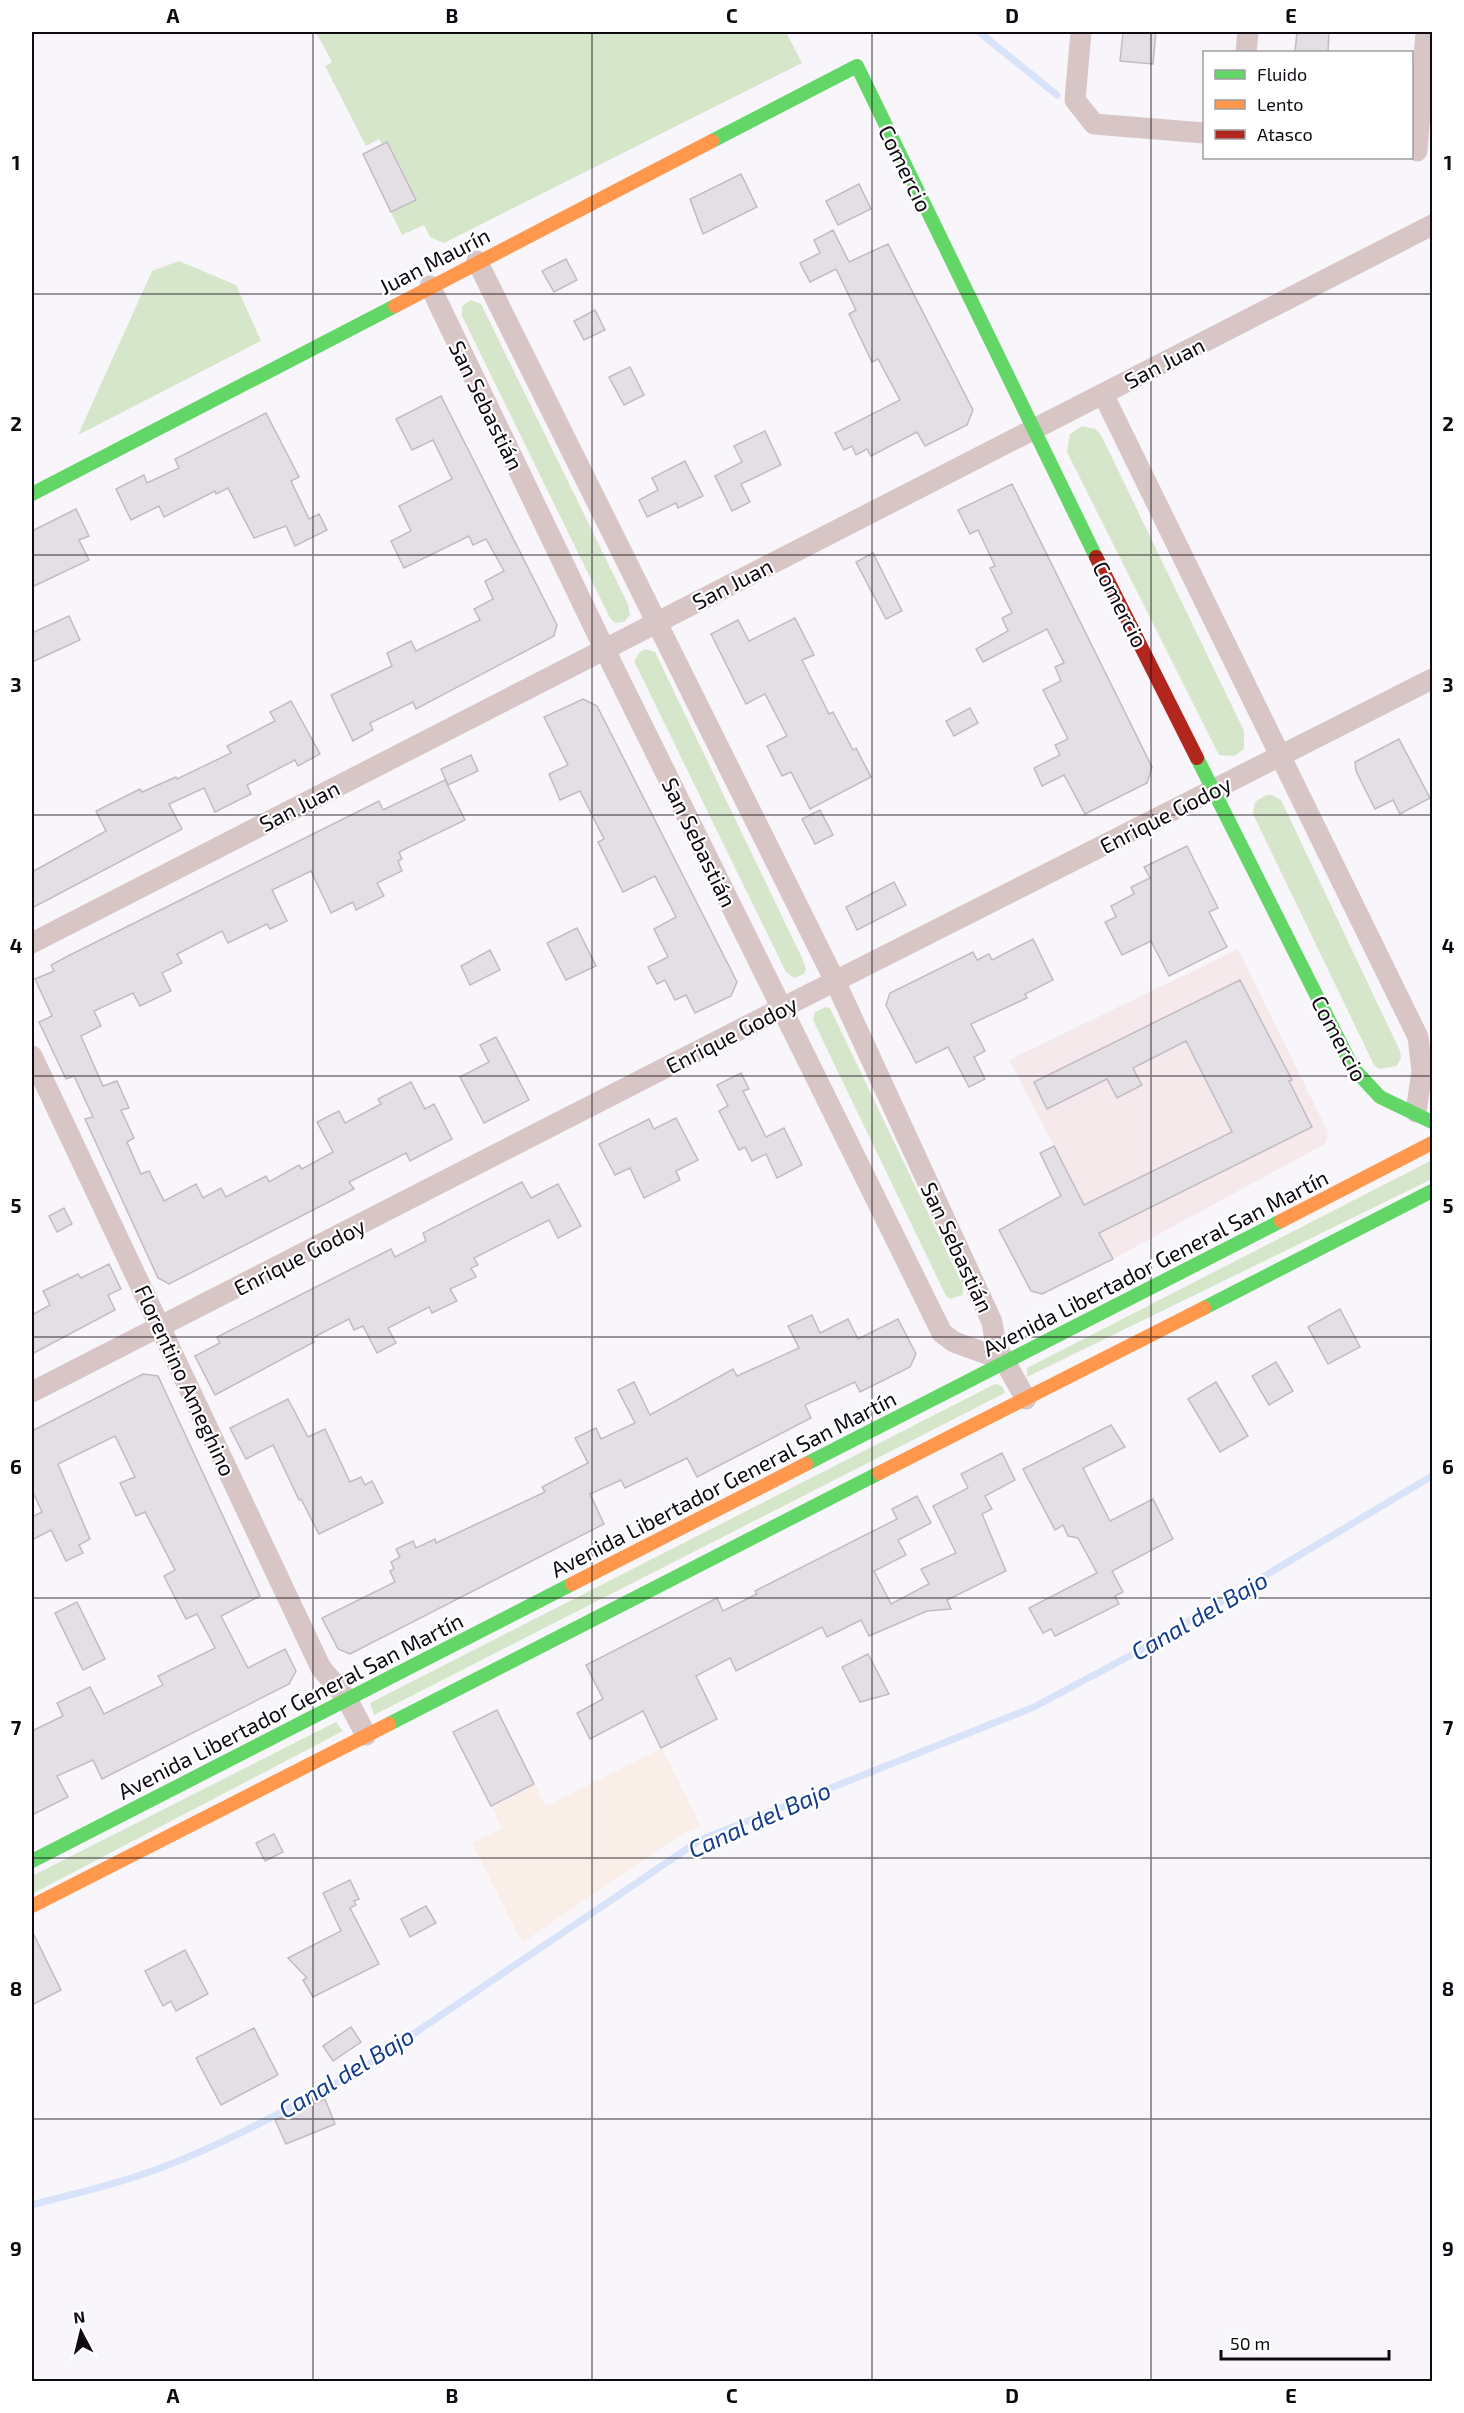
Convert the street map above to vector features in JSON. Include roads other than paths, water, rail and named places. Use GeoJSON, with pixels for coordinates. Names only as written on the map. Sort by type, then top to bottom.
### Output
{"type":"FeatureCollection","features":[{"type":"Feature","properties":{"kind":"main road","name":"Juan Maurín"},"geometry":{"type":"LineString","coordinates":[[32,494],[477,261],[857,66]]}},
{"type":"Feature","properties":{"kind":"main road","name":"Comercio"},"geometry":{"type":"LineString","coordinates":[[857,66],[1032,430],[1365,1087],[1400,1109],[1424,1117]]}},
{"type":"Feature","properties":{"kind":"main road","name":"Avenida Libertador General San Martín"},"geometry":{"type":"LineString","coordinates":[[32,1861],[1432,1143]]}},
{"type":"Feature","properties":{"kind":"main road"},"geometry":{"type":"LineString","coordinates":[[32,1906],[1432,1191]]}},
{"type":"Feature","properties":{"kind":"street"},"geometry":{"type":"LineString","coordinates":[[1081,32],[1075,100],[1094,124],[1203,133]]}},
{"type":"Feature","properties":{"kind":"street"},"geometry":{"type":"LineString","coordinates":[[1246,51],[1248,32]]}},
{"type":"Feature","properties":{"kind":"street"},"geometry":{"type":"LineString","coordinates":[[1420,152],[1426,32]]}},
{"type":"Feature","properties":{"kind":"street","name":"San Juan"},"geometry":{"type":"LineString","coordinates":[[32,944],[604,648],[1432,225]]}},
{"type":"Feature","properties":{"kind":"street","name":"San Sebastián"},"geometry":{"type":"LineString","coordinates":[[477,261],[835,981],[992,1322],[996,1346],[1007,1361],[1026,1399]]}},
{"type":"Feature","properties":{"kind":"street","name":"San Sebastián"},"geometry":{"type":"LineString","coordinates":[[430,286],[604,648],[942,1333],[954,1342],[1007,1361]]}},
{"type":"Feature","properties":{"kind":"street","name":"Comercio"},"geometry":{"type":"LineString","coordinates":[[1103,394],[1418,1037],[1424,1117]]}},
{"type":"Feature","properties":{"kind":"street","name":"Enrique Godoy"},"geometry":{"type":"LineString","coordinates":[[32,1392],[835,981],[1432,679]]}},
{"type":"Feature","properties":{"kind":"street","name":"Florentino Ameghino"},"geometry":{"type":"LineString","coordinates":[[32,1056],[162,1327],[321,1668],[347,1699],[366,1735]]}},
{"type":"Feature","properties":{"kind":"waterway"},"geometry":{"type":"LineString","coordinates":[[979,32],[1057,95]]}},
{"type":"Feature","properties":{"kind":"waterway","name":"Canal del Bajo"},"geometry":{"type":"LineString","coordinates":[[32,2205],[109,2185],[155,2170],[208,2148],[284,2111],[360,2070],[700,1840],[1034,1707],[1137,1652],[1432,1476]]}}]}
